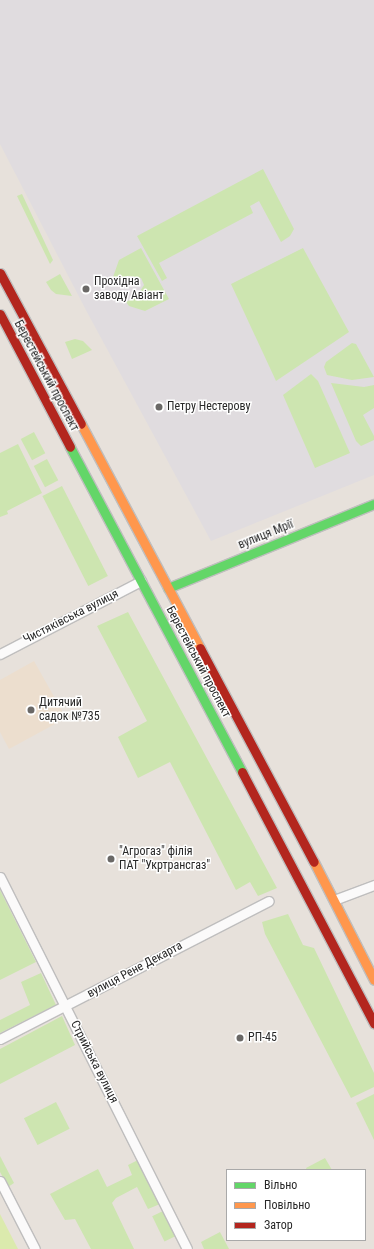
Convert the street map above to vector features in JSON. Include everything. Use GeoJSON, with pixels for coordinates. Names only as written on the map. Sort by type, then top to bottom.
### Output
{"type":"FeatureCollection","features":[{"type":"Feature","properties":{"kind":"main road","name":"Берестейський проспект"},"geometry":{"type":"LineString","coordinates":[[0,273],[334,900],[374,980]]}},
{"type":"Feature","properties":{"kind":"main road","name":"Берестейський проспект"},"geometry":{"type":"LineString","coordinates":[[0,314],[374,1023]]}},
{"type":"Feature","properties":{"kind":"main road","name":"вулиця Мрії"},"geometry":{"type":"LineString","coordinates":[[168,588],[374,504]]}},
{"type":"Feature","properties":{"kind":"street","name":"Чистяківська вулиця"},"geometry":{"type":"LineString","coordinates":[[0,654],[141,580]]}},
{"type":"Feature","properties":{"kind":"street","name":"Стрийська вулиця"},"geometry":{"type":"LineString","coordinates":[[1,879],[188,1249]]}},
{"type":"Feature","properties":{"kind":"street"},"geometry":{"type":"LineString","coordinates":[[334,900],[374,885]]}},
{"type":"Feature","properties":{"kind":"street","name":"вулиця Рене Декарта"},"geometry":{"type":"LineString","coordinates":[[0,1039],[269,901]]}},
{"type":"Feature","properties":{"kind":"street"},"geometry":{"type":"LineString","coordinates":[[0,1181],[36,1249]]}},
{"type":"Feature","properties":{"kind":"shaded area"},"geometry":{"type":"Polygon","coordinates":[[[0,0],[374,0],[374,475],[211,541],[87,312],[0,144],[0,0]]]}},
{"type":"Feature","properties":{"kind":"shaded area","name":"Дитячий садок №735"},"geometry":{"type":"Polygon","coordinates":[[[34,661],[66,718],[9,749],[0,732],[0,680],[34,661]]]}},
{"type":"Feature","properties":{"kind":"green space"},"geometry":{"type":"Polygon","coordinates":[[[263,169],[294,229],[290,236],[281,242],[259,201],[250,206],[253,213],[159,263],[167,278],[162,281],[137,236],[263,169]]]}},
{"type":"Feature","properties":{"kind":"green space"},"geometry":{"type":"Polygon","coordinates":[[[22,194],[53,260],[50,264],[17,196],[22,194]]]}},
{"type":"Feature","properties":{"kind":"green space"},"geometry":{"type":"Polygon","coordinates":[[[141,248],[169,299],[145,311],[129,306],[126,302],[137,296],[144,285],[141,278],[127,276],[116,283],[113,277],[119,260],[141,248]]]}},
{"type":"Feature","properties":{"kind":"green space"},"geometry":{"type":"Polygon","coordinates":[[[303,248],[349,332],[276,381],[231,284],[303,248]]]}},
{"type":"Feature","properties":{"kind":"green space"},"geometry":{"type":"Polygon","coordinates":[[[60,274],[72,296],[56,294],[51,290],[46,282],[60,274]]]}},
{"type":"Feature","properties":{"kind":"green space"},"geometry":{"type":"Polygon","coordinates":[[[75,339],[83,341],[92,350],[72,359],[65,342],[75,339]]]}},
{"type":"Feature","properties":{"kind":"green space"},"geometry":{"type":"Polygon","coordinates":[[[352,343],[356,344],[374,377],[352,380],[327,375],[324,367],[326,362],[352,343]]]}},
{"type":"Feature","properties":{"kind":"green space"},"geometry":{"type":"Polygon","coordinates":[[[311,374],[318,381],[350,453],[315,468],[283,395],[311,374]]]}},
{"type":"Feature","properties":{"kind":"green space"},"geometry":{"type":"Polygon","coordinates":[[[331,383],[364,387],[374,385],[374,408],[363,415],[374,436],[374,440],[361,446],[356,441],[331,383]]]}},
{"type":"Feature","properties":{"kind":"green space"},"geometry":{"type":"Polygon","coordinates":[[[34,432],[45,453],[32,460],[21,439],[34,432]]]}},
{"type":"Feature","properties":{"kind":"green space"},"geometry":{"type":"Polygon","coordinates":[[[18,444],[42,493],[7,511],[8,514],[0,517],[0,453],[18,444]]]}},
{"type":"Feature","properties":{"kind":"green space"},"geometry":{"type":"Polygon","coordinates":[[[47,459],[58,480],[45,487],[34,466],[47,459]]]}},
{"type":"Feature","properties":{"kind":"green space"},"geometry":{"type":"Polygon","coordinates":[[[62,486],[108,576],[88,586],[42,496],[62,486]]]}},
{"type":"Feature","properties":{"kind":"green space"},"geometry":{"type":"Polygon","coordinates":[[[128,612],[277,888],[258,896],[250,882],[236,890],[170,762],[138,778],[118,737],[147,721],[97,626],[128,612]]]}},
{"type":"Feature","properties":{"kind":"green space"},"geometry":{"type":"Polygon","coordinates":[[[0,890],[36,962],[0,980],[0,890]]]}},
{"type":"Feature","properties":{"kind":"green space"},"geometry":{"type":"Polygon","coordinates":[[[288,914],[303,945],[314,948],[374,1073],[374,1087],[351,1098],[265,934],[262,922],[288,914]]]}},
{"type":"Feature","properties":{"kind":"green space"},"geometry":{"type":"Polygon","coordinates":[[[41,973],[56,1005],[0,1033],[0,1020],[30,1005],[21,982],[41,973]]]}},
{"type":"Feature","properties":{"kind":"green space"},"geometry":{"type":"Polygon","coordinates":[[[62,1016],[75,1045],[0,1084],[0,1049],[62,1016]]]}},
{"type":"Feature","properties":{"kind":"green space"},"geometry":{"type":"Polygon","coordinates":[[[374,1094],[374,1140],[356,1103],[374,1094]]]}},
{"type":"Feature","properties":{"kind":"green space"},"geometry":{"type":"Polygon","coordinates":[[[56,1102],[70,1129],[38,1145],[24,1118],[56,1102]]]}},
{"type":"Feature","properties":{"kind":"green space"},"geometry":{"type":"Polygon","coordinates":[[[0,1156],[14,1183],[8,1187],[0,1172],[0,1156]]]}},
{"type":"Feature","properties":{"kind":"green space"},"geometry":{"type":"Polygon","coordinates":[[[325,1158],[331,1169],[306,1169],[325,1158]]]}},
{"type":"Feature","properties":{"kind":"green space"},"geometry":{"type":"Polygon","coordinates":[[[138,1160],[160,1204],[148,1209],[137,1187],[116,1198],[112,1203],[134,1249],[91,1249],[75,1219],[65,1220],[50,1194],[98,1169],[107,1187],[132,1175],[128,1165],[138,1160]]]}},
{"type":"Feature","properties":{"kind":"green space"},"geometry":{"type":"Polygon","coordinates":[[[163,1211],[175,1236],[164,1241],[152,1216],[163,1211]]]}},
{"type":"Feature","properties":{"kind":"green space"},"geometry":{"type":"Polygon","coordinates":[[[0,1214],[18,1249],[0,1249],[0,1214]]]}},
{"type":"Feature","properties":{"kind":"green space"},"geometry":{"type":"Polygon","coordinates":[[[220,1232],[229,1249],[204,1249],[201,1242],[220,1232]]]}},
{"type":"Feature","properties":{"kind":"traffic: fast"},"geometry":{"type":"LineString","coordinates":[[70,447],[242,772]]}},
{"type":"Feature","properties":{"kind":"traffic: fast"},"geometry":{"type":"LineString","coordinates":[[168,588],[374,504]]}},
{"type":"Feature","properties":{"kind":"traffic: slow"},"geometry":{"type":"LineString","coordinates":[[81,424],[200,648]]}},
{"type":"Feature","properties":{"kind":"traffic: slow"},"geometry":{"type":"LineString","coordinates":[[314,862],[374,980]]}},
{"type":"Feature","properties":{"kind":"traffic: jam"},"geometry":{"type":"LineString","coordinates":[[0,273],[81,424]]}},
{"type":"Feature","properties":{"kind":"traffic: jam"},"geometry":{"type":"LineString","coordinates":[[0,314],[70,447]]}},
{"type":"Feature","properties":{"kind":"traffic: jam"},"geometry":{"type":"LineString","coordinates":[[200,648],[314,862]]}},
{"type":"Feature","properties":{"kind":"traffic: jam"},"geometry":{"type":"LineString","coordinates":[[242,772],[374,1023]]}},
{"type":"Feature","properties":{"kind":"place","name":"Прохідна заводу Авіант"},"geometry":{"type":"Point","coordinates":[86,289]}},
{"type":"Feature","properties":{"kind":"place","name":"Петру Нестерову"},"geometry":{"type":"Point","coordinates":[159,407]}},
{"type":"Feature","properties":{"kind":"place","name":"Дитячий садок №735"},"geometry":{"type":"Point","coordinates":[31,710]}},
{"type":"Feature","properties":{"kind":"place","name":"\"Агрогаз\" філія ПАТ \"Укртрансгаз\""},"geometry":{"type":"Point","coordinates":[111,859]}},
{"type":"Feature","properties":{"kind":"place","name":"РП-45"},"geometry":{"type":"Point","coordinates":[240,1038]}}]}
